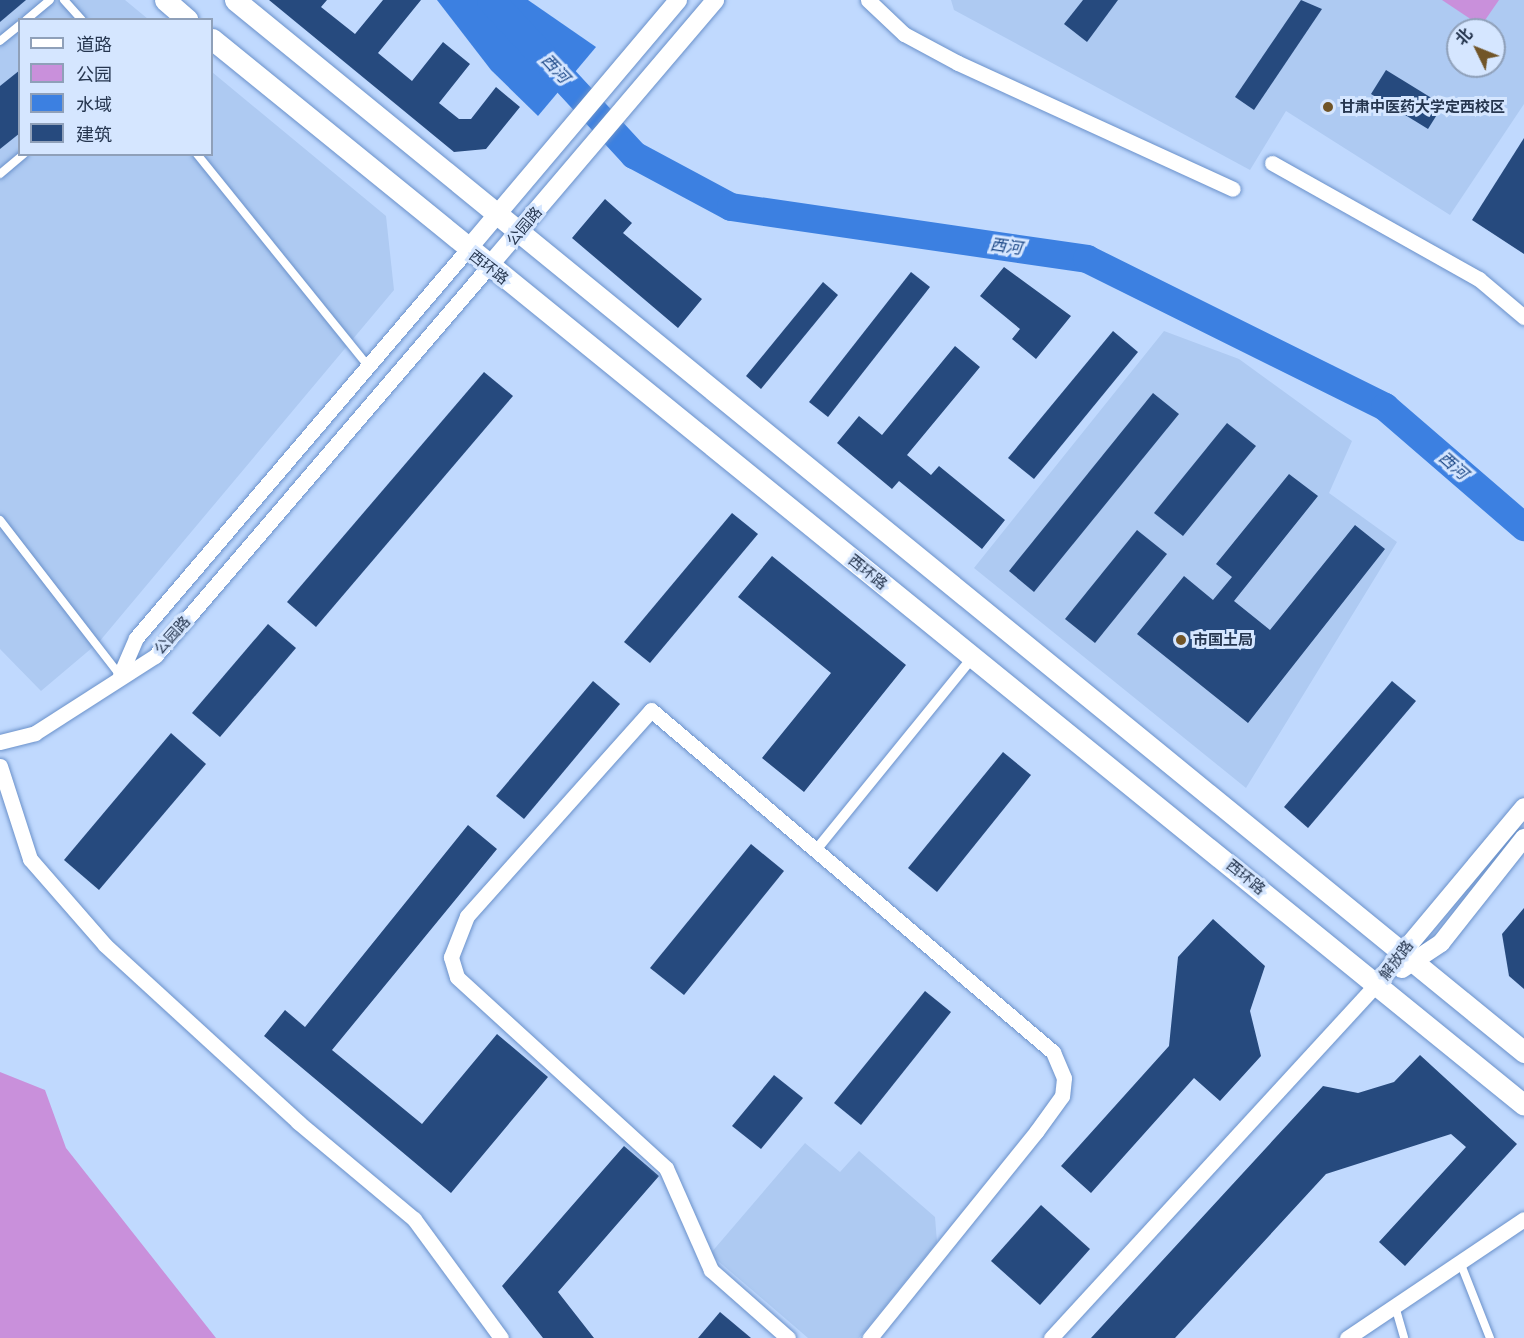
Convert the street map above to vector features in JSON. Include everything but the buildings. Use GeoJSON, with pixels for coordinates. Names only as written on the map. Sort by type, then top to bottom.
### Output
{"type":"FeatureCollection","features":[{"type":"Feature","properties":{"kind":"main road"},"geometry":{"type":"LineString","coordinates":[[165,0],[186,18]]}},
{"type":"Feature","properties":{"kind":"main road"},"geometry":{"type":"LineString","coordinates":[[235,0],[1524,1052]]}},
{"type":"Feature","properties":{"kind":"main road","name":"西环路"},"geometry":{"type":"LineString","coordinates":[[213,40],[467,250],[1377,983],[1524,1105]]}},
{"type":"Feature","properties":{"kind":"street","name":"公园路"},"geometry":{"type":"LineString","coordinates":[[120,675],[136,638],[498,215],[678,0]]}},
{"type":"Feature","properties":{"kind":"street","name":"公园路"},"geometry":{"type":"LineString","coordinates":[[120,675],[155,656],[715,0]]}},
{"type":"Feature","properties":{"kind":"street"},"geometry":{"type":"LineString","coordinates":[[868,0],[904,34],[958,63],[1233,189]]}},
{"type":"Feature","properties":{"kind":"street"},"geometry":{"type":"LineString","coordinates":[[1272,163],[1479,279],[1524,317]]}},
{"type":"Feature","properties":{"kind":"street"},"geometry":{"type":"LineString","coordinates":[[816,850],[973,657]]}},
{"type":"Feature","properties":{"kind":"street"},"geometry":{"type":"LineString","coordinates":[[0,742],[35,733],[120,675]]}},
{"type":"Feature","properties":{"kind":"street"},"geometry":{"type":"LineString","coordinates":[[788,1338],[711,1270],[666,1168],[457,977],[451,957],[467,916],[651,710],[1053,1052],[1064,1078],[1062,1096],[1036,1132],[870,1338]]}},
{"type":"Feature","properties":{"kind":"street"},"geometry":{"type":"LineString","coordinates":[[0,766],[30,859],[98,937],[298,1122],[414,1219],[501,1338]]}},
{"type":"Feature","properties":{"kind":"street","name":"解放路"},"geometry":{"type":"LineString","coordinates":[[1377,983],[1407,957],[1524,807]]}},
{"type":"Feature","properties":{"kind":"street","name":"解放路"},"geometry":{"type":"LineString","coordinates":[[1407,957],[1441,942],[1524,838]]}},
{"type":"Feature","properties":{"kind":"street"},"geometry":{"type":"LineString","coordinates":[[1051,1338],[1377,983]]}},
{"type":"Feature","properties":{"kind":"street"},"geometry":{"type":"LineString","coordinates":[[1353,1336],[1524,1218]]}},
{"type":"Feature","properties":{"kind":"lane"},"geometry":{"type":"LineString","coordinates":[[28,18],[50,0]]}},
{"type":"Feature","properties":{"kind":"lane"},"geometry":{"type":"LineString","coordinates":[[64,0],[80,18]]}},
{"type":"Feature","properties":{"kind":"lane"},"geometry":{"type":"LineString","coordinates":[[0,41],[18,27]]}},
{"type":"Feature","properties":{"kind":"lane"},"geometry":{"type":"LineString","coordinates":[[0,174],[22,156]]}},
{"type":"Feature","properties":{"kind":"lane"},"geometry":{"type":"LineString","coordinates":[[199,156],[368,366]]}},
{"type":"Feature","properties":{"kind":"lane"},"geometry":{"type":"LineString","coordinates":[[0,520],[120,675]]}},
{"type":"Feature","properties":{"kind":"lane"},"geometry":{"type":"LineString","coordinates":[[1460,1262],[1490,1338]]}},
{"type":"Feature","properties":{"kind":"lane"},"geometry":{"type":"LineString","coordinates":[[1395,1306],[1404,1338]]}},
{"type":"Feature","properties":{"kind":"shaded area"},"geometry":{"type":"Polygon","coordinates":[[[0,0],[125,0],[147,18],[18,18],[18,156],[213,156],[213,73],[386,216],[394,290],[99,642],[41,691],[0,649],[0,0]]]}},
{"type":"Feature","properties":{"kind":"shaded area","name":"甘肃中医药大学定西校区"},"geometry":{"type":"Polygon","coordinates":[[[951,0],[1524,0],[1524,104],[1450,215],[1286,111],[1250,170],[954,10],[951,0]]]}},
{"type":"Feature","properties":{"kind":"shaded area"},"geometry":{"type":"Polygon","coordinates":[[[1164,331],[1239,359],[1352,441],[1329,493],[1397,542],[1246,788],[974,568],[1164,331]]]}},
{"type":"Feature","properties":{"kind":"shaded area"},"geometry":{"type":"Polygon","coordinates":[[[805,1143],[840,1172],[859,1151],[935,1217],[937,1242],[859,1338],[808,1338],[710,1254],[805,1143]]]}},
{"type":"Feature","properties":{"kind":"green space"},"geometry":{"type":"Polygon","coordinates":[[[1442,0],[1499,0],[1487,18],[1469,18],[1442,0]]]}},
{"type":"Feature","properties":{"kind":"green space"},"geometry":{"type":"Polygon","coordinates":[[[0,1072],[45,1090],[66,1148],[216,1338],[0,1338],[0,1072]]]}},
{"type":"Feature","properties":{"kind":"water"},"geometry":{"type":"Polygon","coordinates":[[[437,0],[528,0],[596,47],[538,116],[491,70],[437,0]]]}},
{"type":"Feature","properties":{"kind":"waterway","name":"西河"},"geometry":{"type":"LineString","coordinates":[[491,0],[634,155],[731,207],[1087,259],[1385,407],[1524,527]]}},
{"type":"Feature","properties":{"kind":"place","name":"甘肃中医药大学定西校区"},"geometry":{"type":"Point","coordinates":[1328,107]}},
{"type":"Feature","properties":{"kind":"place","name":"市国土局"},"geometry":{"type":"Point","coordinates":[1181,640]}}]}
